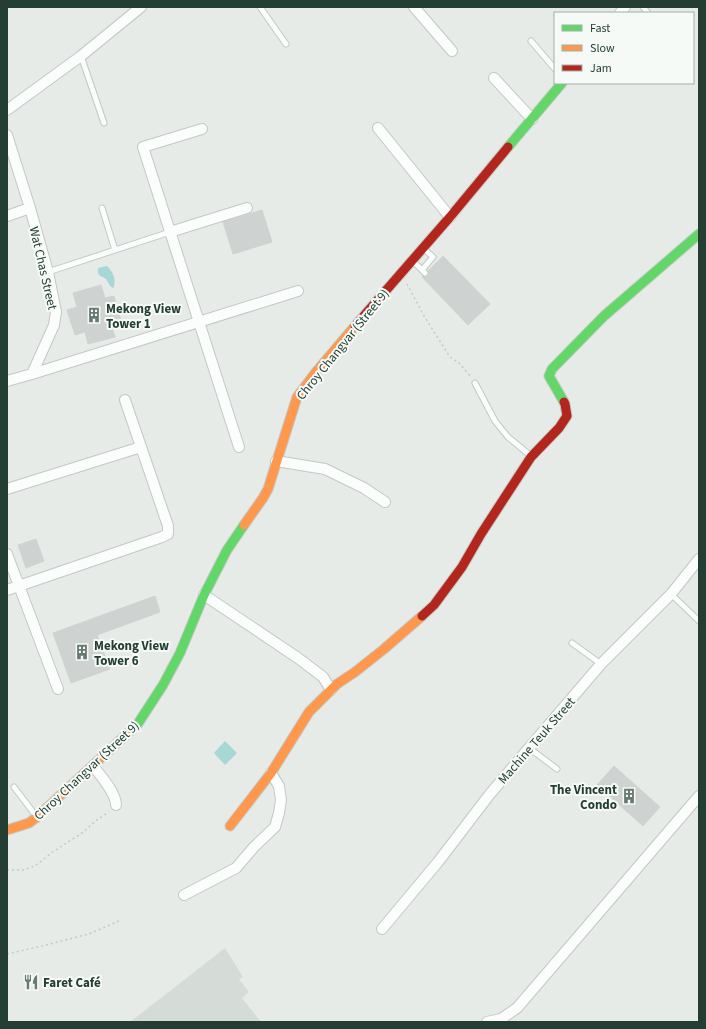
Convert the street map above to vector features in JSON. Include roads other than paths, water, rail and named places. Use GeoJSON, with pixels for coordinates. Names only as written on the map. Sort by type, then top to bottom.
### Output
{"type":"FeatureCollection","features":[{"type":"Feature","properties":{"kind":"street"},"geometry":{"type":"LineString","coordinates":[[414,7],[452,51]]}},
{"type":"Feature","properties":{"kind":"street"},"geometry":{"type":"LineString","coordinates":[[7,110],[81,56],[140,8]]}},
{"type":"Feature","properties":{"kind":"street"},"geometry":{"type":"LineString","coordinates":[[494,78],[532,119]]}},
{"type":"Feature","properties":{"kind":"street","name":"Chroy Changvar (Street 9)"},"geometry":{"type":"LineString","coordinates":[[7,830],[29,822],[36,817],[137,725],[163,685],[180,653],[204,595],[227,550],[268,489],[297,397],[316,372],[450,217],[561,84]]}},
{"type":"Feature","properties":{"kind":"street"},"geometry":{"type":"LineString","coordinates":[[202,128],[143,147],[239,447]]}},
{"type":"Feature","properties":{"kind":"street"},"geometry":{"type":"LineString","coordinates":[[378,128],[450,217]]}},
{"type":"Feature","properties":{"kind":"street","name":"Wat Chas Street"},"geometry":{"type":"LineString","coordinates":[[7,136],[30,208],[48,272],[56,312],[54,325],[32,374]]}},
{"type":"Feature","properties":{"kind":"street"},"geometry":{"type":"LineString","coordinates":[[7,216],[30,208]]}},
{"type":"Feature","properties":{"kind":"street"},"geometry":{"type":"LineString","coordinates":[[170,232],[247,208]]}},
{"type":"Feature","properties":{"kind":"street"},"geometry":{"type":"LineString","coordinates":[[230,826],[270,773],[309,712],[332,690],[384,649],[434,605],[462,567],[485,528],[532,457],[559,428],[567,416],[565,404],[549,376],[552,369],[604,316],[699,234]]}},
{"type":"Feature","properties":{"kind":"street"},"geometry":{"type":"LineString","coordinates":[[7,381],[298,291]]}},
{"type":"Feature","properties":{"kind":"street"},"geometry":{"type":"LineString","coordinates":[[7,590],[162,538],[168,534],[168,526],[125,400]]}},
{"type":"Feature","properties":{"kind":"street"},"geometry":{"type":"LineString","coordinates":[[7,489],[141,447]]}},
{"type":"Feature","properties":{"kind":"street"},"geometry":{"type":"LineString","coordinates":[[276,461],[325,469],[364,488],[384,502]]}},
{"type":"Feature","properties":{"kind":"street"},"geometry":{"type":"LineString","coordinates":[[7,554],[58,689]]}},
{"type":"Feature","properties":{"kind":"street","name":"Machine Teuk Street"},"geometry":{"type":"LineString","coordinates":[[382,929],[438,862],[490,794],[601,664],[671,594],[697,564]]}},
{"type":"Feature","properties":{"kind":"street"},"geometry":{"type":"LineString","coordinates":[[204,595],[298,658],[323,677],[332,690]]}},
{"type":"Feature","properties":{"kind":"street"},"geometry":{"type":"LineString","coordinates":[[93,766],[107,784],[116,800],[116,805]]}},
{"type":"Feature","properties":{"kind":"street"},"geometry":{"type":"LineString","coordinates":[[184,895],[236,868],[254,847],[275,827],[281,800],[279,786],[270,773]]}},
{"type":"Feature","properties":{"kind":"street"},"geometry":{"type":"LineString","coordinates":[[487,1022],[512,1017],[518,1008],[699,796]]}},
{"type":"Feature","properties":{"kind":"lane"},"geometry":{"type":"LineString","coordinates":[[260,7],[286,44]]}},
{"type":"Feature","properties":{"kind":"lane"},"geometry":{"type":"LineString","coordinates":[[531,42],[554,68]]}},
{"type":"Feature","properties":{"kind":"lane"},"geometry":{"type":"LineString","coordinates":[[81,56],[104,123]]}},
{"type":"Feature","properties":{"kind":"lane"},"geometry":{"type":"LineString","coordinates":[[102,208],[115,250]]}},
{"type":"Feature","properties":{"kind":"lane"},"geometry":{"type":"LineString","coordinates":[[48,272],[170,232]]}},
{"type":"Feature","properties":{"kind":"lane"},"geometry":{"type":"LineString","coordinates":[[412,260],[423,271],[433,257],[423,248]]}},
{"type":"Feature","properties":{"kind":"lane"},"geometry":{"type":"LineString","coordinates":[[476,384],[495,421],[508,437],[532,457]]}},
{"type":"Feature","properties":{"kind":"lane"},"geometry":{"type":"LineString","coordinates":[[671,594],[699,621]]}},
{"type":"Feature","properties":{"kind":"lane"},"geometry":{"type":"LineString","coordinates":[[572,643],[601,664]]}},
{"type":"Feature","properties":{"kind":"lane"},"geometry":{"type":"LineString","coordinates":[[529,748],[557,769]]}},
{"type":"Feature","properties":{"kind":"lane"},"geometry":{"type":"LineString","coordinates":[[14,786],[36,817]]}},
{"type":"Feature","properties":{"kind":"water"},"geometry":{"type":"Polygon","coordinates":[[[107,266],[114,276],[115,282],[113,288],[109,285],[106,279],[98,273],[98,268],[107,266]]]}},
{"type":"Feature","properties":{"kind":"water"},"geometry":{"type":"Polygon","coordinates":[[[225,741],[237,753],[225,765],[214,753],[225,741]]]}},
{"type":"Feature","properties":{"kind":"place","name":"Mekong View Tower 1"},"geometry":{"type":"Point","coordinates":[94,315]}},
{"type":"Feature","properties":{"kind":"place","name":"Mekong View Tower 6"},"geometry":{"type":"Point","coordinates":[82,652]}},
{"type":"Feature","properties":{"kind":"place","name":"The Vincent Condo"},"geometry":{"type":"Point","coordinates":[629,796]}},
{"type":"Feature","properties":{"kind":"place","name":"Faret Café"},"geometry":{"type":"Point","coordinates":[31,982]}}]}
